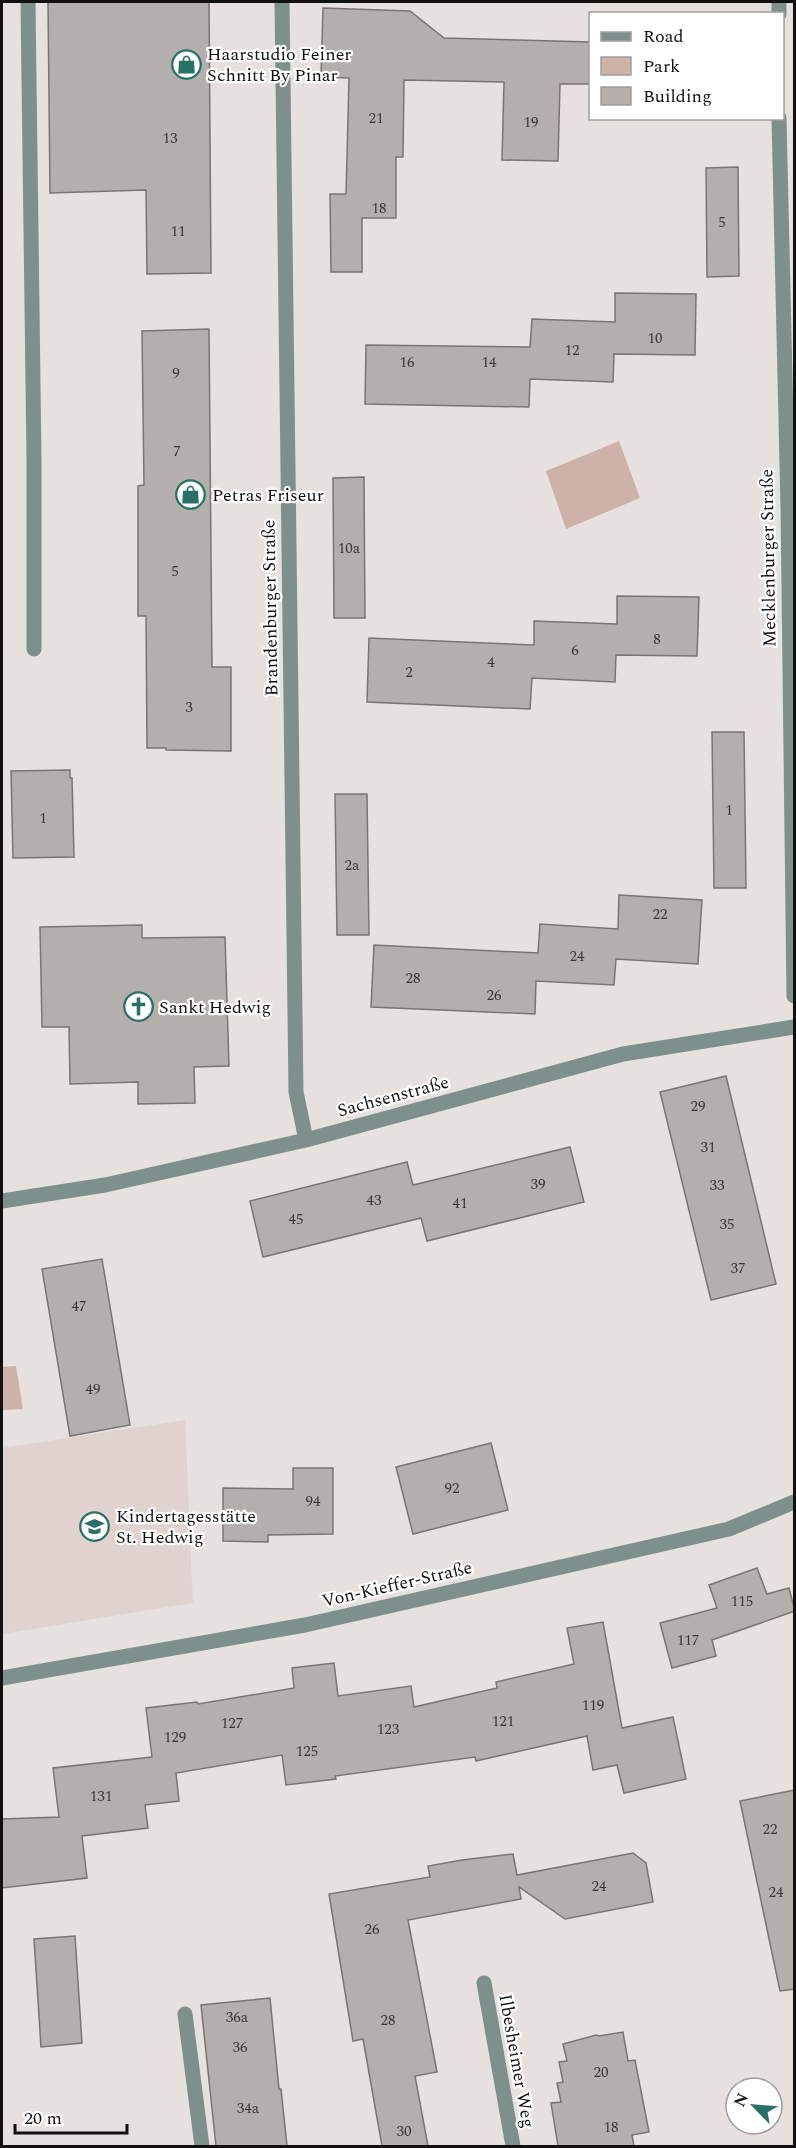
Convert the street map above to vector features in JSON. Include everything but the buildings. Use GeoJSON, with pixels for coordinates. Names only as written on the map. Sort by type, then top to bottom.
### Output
{"type":"FeatureCollection","features":[{"type":"Feature","properties":{"kind":"street"},"geometry":{"type":"LineString","coordinates":[[28,2],[34,649]]}},
{"type":"Feature","properties":{"kind":"street","name":"Brandenburger Straße"},"geometry":{"type":"LineString","coordinates":[[282,2],[296,1092],[306,1140]]}},
{"type":"Feature","properties":{"kind":"street","name":"Mecklenburger Straße"},"geometry":{"type":"LineString","coordinates":[[779,120],[788,508],[795,996]]}},
{"type":"Feature","properties":{"kind":"street","name":"Sachsenstraße"},"geometry":{"type":"LineString","coordinates":[[2,1200],[105,1185],[306,1140],[623,1054],[795,1027]]}},
{"type":"Feature","properties":{"kind":"street","name":"Von-Kieffer-Straße"},"geometry":{"type":"LineString","coordinates":[[2,1678],[305,1624],[729,1528],[795,1502]]}},
{"type":"Feature","properties":{"kind":"street","name":"Ilbesheimer Weg"},"geometry":{"type":"LineString","coordinates":[[484,1983],[513,2146]]}},
{"type":"Feature","properties":{"kind":"street"},"geometry":{"type":"LineString","coordinates":[[185,2014],[202,2146]]}},
{"type":"Feature","properties":{"kind":"shaded area","name":"Kindertagesstätte St. Hedwig"},"geometry":{"type":"Polygon","coordinates":[[[185,1420],[193,1603],[2,1634],[2,1448],[185,1420]]]}},
{"type":"Feature","properties":{"kind":"green space"},"geometry":{"type":"Polygon","coordinates":[[[619,441],[640,498],[566,529],[546,471],[619,441]]]}},
{"type":"Feature","properties":{"kind":"green space"},"geometry":{"type":"Polygon","coordinates":[[[16,1366],[23,1409],[2,1410],[2,1367],[16,1366]]]}},
{"type":"Feature","properties":{"kind":"place","name":"Haarstudio Feiner Schnitt By Pinar"},"geometry":{"type":"Point","coordinates":[186,64]}},
{"type":"Feature","properties":{"kind":"place","name":"Petras Friseur"},"geometry":{"type":"Point","coordinates":[191,495]}},
{"type":"Feature","properties":{"kind":"place","name":"Sankt Hedwig"},"geometry":{"type":"Point","coordinates":[138,1007]}},
{"type":"Feature","properties":{"kind":"place","name":"Kindertagesstätte St. Hedwig"},"geometry":{"type":"Point","coordinates":[95,1526]}}]}
